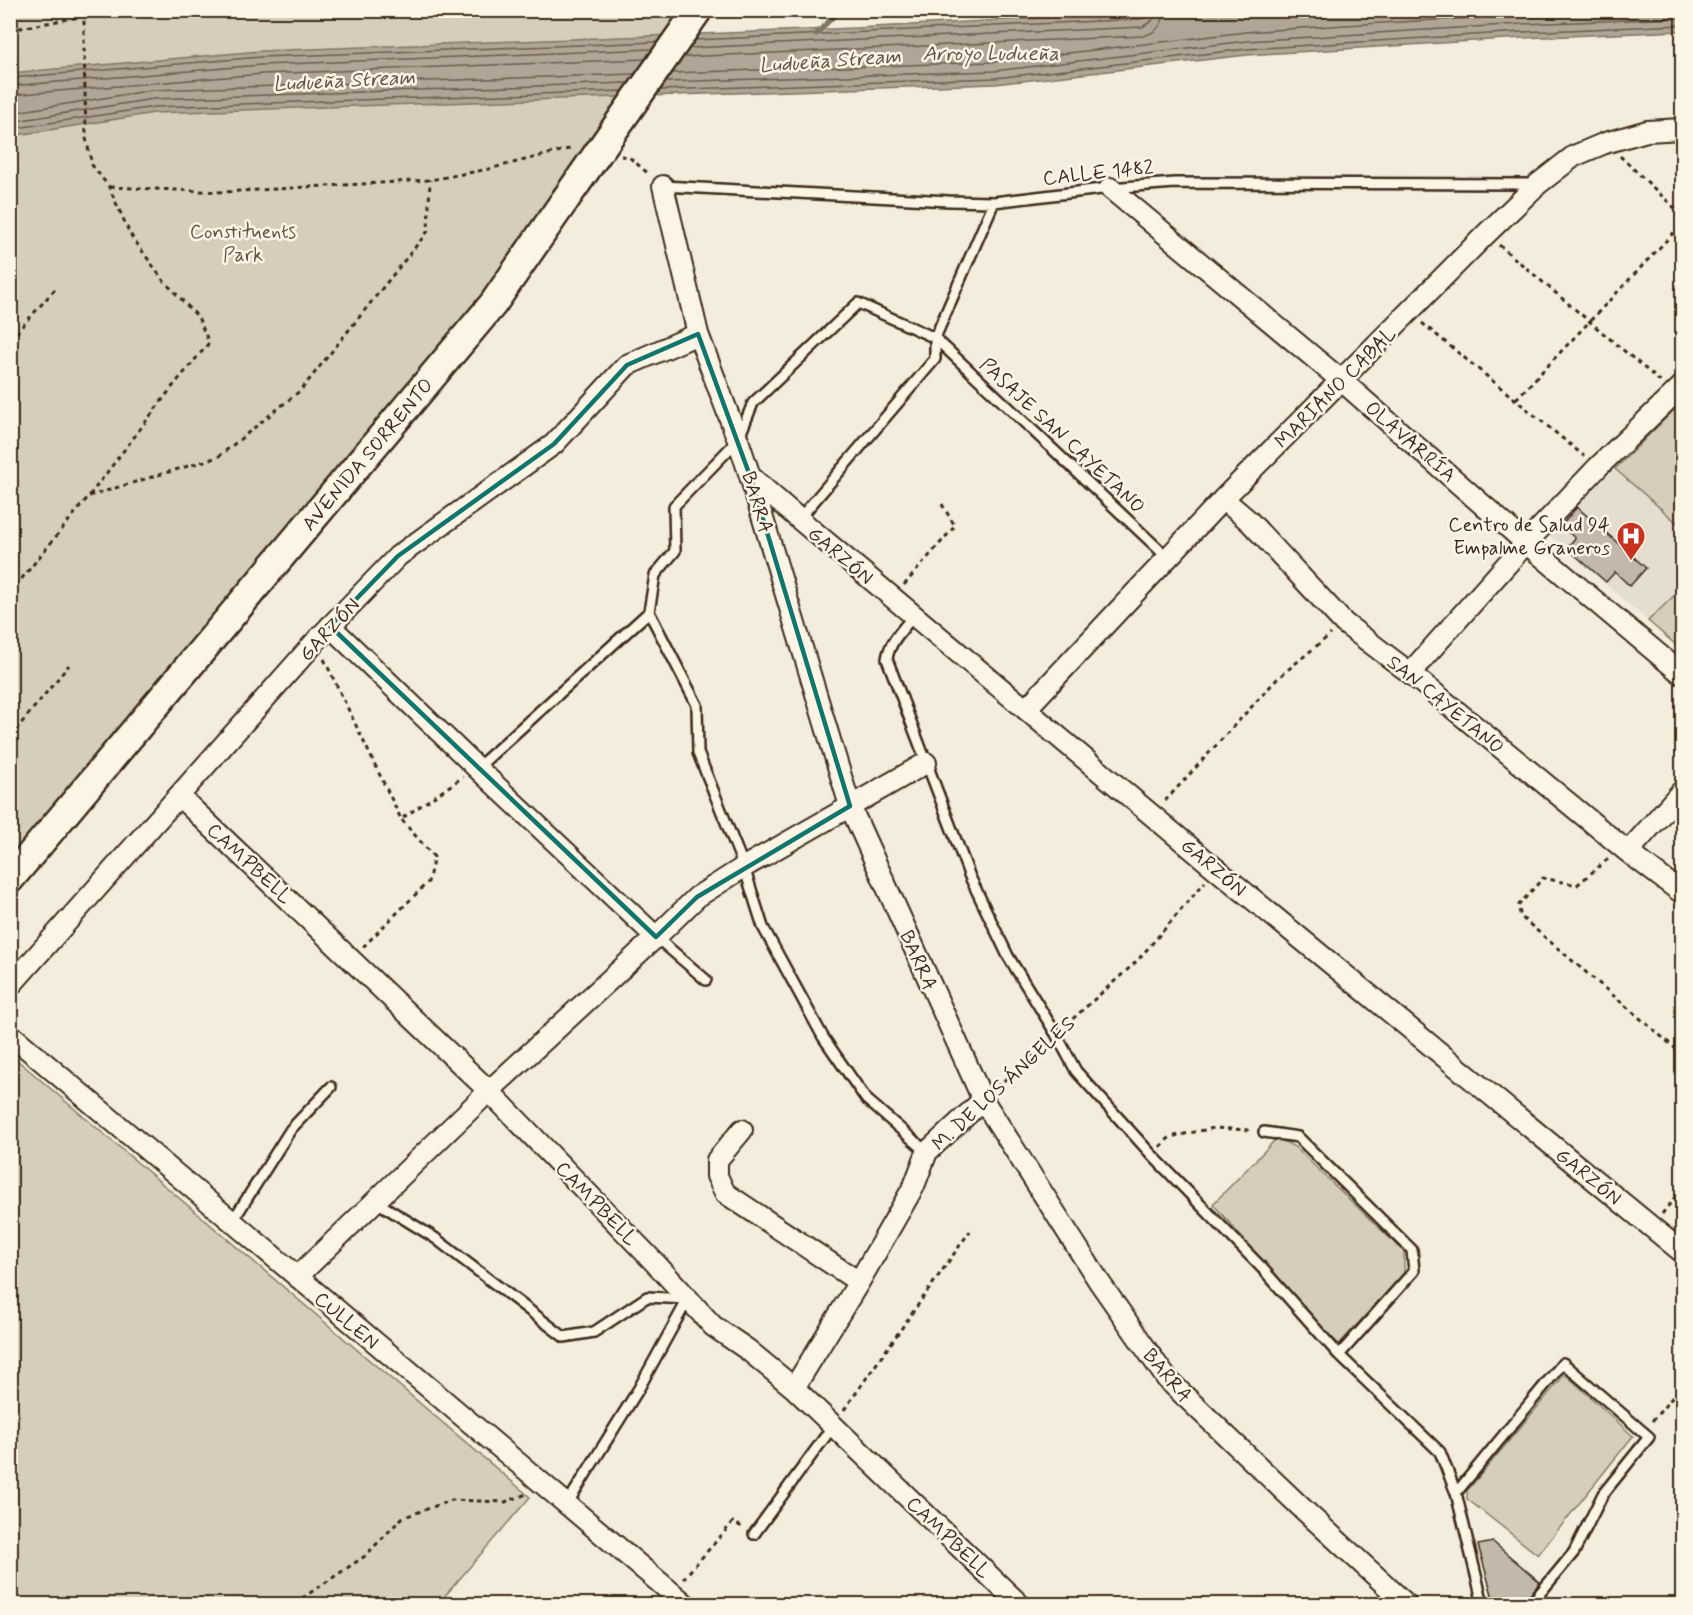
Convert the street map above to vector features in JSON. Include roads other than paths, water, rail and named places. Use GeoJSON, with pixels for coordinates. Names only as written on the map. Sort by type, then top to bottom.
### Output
{"type":"FeatureCollection","features":[{"type":"Feature","properties":{"kind":"main road","name":"AVENIDA SORRENTO"},"geometry":{"type":"LineString","coordinates":[[10,879],[493,304],[698,10]]}},
{"type":"Feature","properties":{"kind":"street","name":"MARIANO CABAL"},"geometry":{"type":"LineString","coordinates":[[1026,709],[1223,499],[1538,184],[1574,156],[1605,143],[1647,131],[1683,129]]}},
{"type":"Feature","properties":{"kind":"street","name":"BARRA"},"geometry":{"type":"LineString","coordinates":[[663,186],[698,334],[750,476],[850,806],[983,1100],[1100,1283],[1167,1379],[1406,1605]]}},
{"type":"Feature","properties":{"kind":"street","name":"OLAVARRÍA"},"geometry":{"type":"LineString","coordinates":[[1110,188],[1342,381],[1526,543],[1683,674]]}},
{"type":"Feature","properties":{"kind":"street","name":"GARZÓN"},"geometry":{"type":"LineString","coordinates":[[10,986],[316,641],[398,556],[554,444],[627,365],[698,334]]}},
{"type":"Feature","properties":{"kind":"street"},"geometry":{"type":"LineString","coordinates":[[1410,673],[1526,543],[1598,467],[1679,390]]}},
{"type":"Feature","properties":{"kind":"street","name":"GARZÓN"},"geometry":{"type":"LineString","coordinates":[[750,476],[1152,816],[1683,1252]]}},
{"type":"Feature","properties":{"kind":"street","name":"SAN CAYETANO"},"geometry":{"type":"LineString","coordinates":[[1223,499],[1249,521],[1344,623],[1410,673],[1628,852],[1683,893]]}},
{"type":"Feature","properties":{"kind":"street"},"geometry":{"type":"LineString","coordinates":[[330,626],[656,937]]}},
{"type":"Feature","properties":{"kind":"street"},"geometry":{"type":"LineString","coordinates":[[297,1277],[489,1091],[697,897],[744,867],[926,763]]}},
{"type":"Feature","properties":{"kind":"street"},"geometry":{"type":"LineString","coordinates":[[1628,852],[1683,791]]}},
{"type":"Feature","properties":{"kind":"street","name":"CAMPBELL"},"geometry":{"type":"LineString","coordinates":[[179,796],[489,1091],[713,1326],[748,1350],[794,1388],[1019,1605]]}},
{"type":"Feature","properties":{"kind":"street","name":"CULLEN"},"geometry":{"type":"LineString","coordinates":[[10,1034],[678,1599]]}},
{"type":"Feature","properties":{"kind":"street","name":"M. DE LOS ÁNGELES"},"geometry":{"type":"LineString","coordinates":[[794,1388],[859,1282],[914,1185],[927,1152],[983,1100]]}},
{"type":"Feature","properties":{"kind":"street"},"geometry":{"type":"LineString","coordinates":[[742,1130],[717,1160],[717,1176],[725,1193],[859,1282]]}},
{"type":"Feature","properties":{"kind":"lane","name":"CALLE 1482"},"geometry":{"type":"LineString","coordinates":[[663,186],[994,202],[1110,188],[1175,183],[1538,184]]}},
{"type":"Feature","properties":{"kind":"lane"},"geometry":{"type":"LineString","coordinates":[[799,519],[935,359],[935,338],[994,202]]}},
{"type":"Feature","properties":{"kind":"lane","name":"PASAJE SAN CAYETANO"},"geometry":{"type":"LineString","coordinates":[[738,440],[753,403],[858,303],[935,338],[1167,557]]}},
{"type":"Feature","properties":{"kind":"lane"},"geometry":{"type":"LineString","coordinates":[[738,440],[674,506],[675,551],[655,575],[649,612],[697,705],[698,753],[744,867],[762,927],[823,1037],[866,1099],[927,1152]]}},
{"type":"Feature","properties":{"kind":"lane"},"geometry":{"type":"LineString","coordinates":[[477,768],[649,612]]}},
{"type":"Feature","properties":{"kind":"lane"},"geometry":{"type":"LineString","coordinates":[[914,615],[891,645],[888,658],[970,877],[1008,956],[1076,1071],[1151,1154],[1262,1268],[1339,1355],[1440,1452],[1456,1493],[1483,1605]]}},
{"type":"Feature","properties":{"kind":"lane"},"geometry":{"type":"LineString","coordinates":[[656,937],[706,980]]}},
{"type":"Feature","properties":{"kind":"lane"},"geometry":{"type":"LineString","coordinates":[[231,1221],[291,1129],[331,1087]]}},
{"type":"Feature","properties":{"kind":"lane"},"geometry":{"type":"LineString","coordinates":[[1264,1132],[1298,1137],[1412,1250],[1414,1271],[1339,1355]]}},
{"type":"Feature","properties":{"kind":"lane"},"geometry":{"type":"LineString","coordinates":[[375,1201],[435,1238],[564,1337],[594,1332],[647,1297],[688,1299],[638,1390],[566,1504]]}},
{"type":"Feature","properties":{"kind":"lane"},"geometry":{"type":"LineString","coordinates":[[1456,1493],[1563,1363],[1649,1437],[1603,1494],[1574,1552],[1531,1605]]}},
{"type":"Feature","properties":{"kind":"lane"},"geometry":{"type":"LineString","coordinates":[[754,1534],[833,1426]]}},
{"type":"Feature","properties":{"kind":"water","name":"Arroyo Ludueña"},"geometry":{"type":"Polygon","coordinates":[[[1188,10],[1682,11],[1682,31],[1522,38],[1247,55],[995,84],[154,113],[11,136],[11,73],[260,51],[856,28],[1188,10]]]}},
{"type":"Feature","properties":{"kind":"waterway"},"geometry":{"type":"LineString","coordinates":[[816,34],[840,10]]}},
{"type":"Feature","properties":{"kind":"place","name":"Centro de Salud 94 Empalme Graneros"},"geometry":{"type":"Point","coordinates":[1631,562]}},
{"type":"Feature","properties":{"kind":"water label","name":"Ludueña Stream"},"geometry":{"type":"Point","coordinates":[830,60]}},
{"type":"Feature","properties":{"kind":"water label","name":"Ludueña Stream"},"geometry":{"type":"Point","coordinates":[344,80]}},
{"type":"Feature","properties":{"kind":"park label","name":"Constituents Park"},"geometry":{"type":"Point","coordinates":[243,242]}}]}
